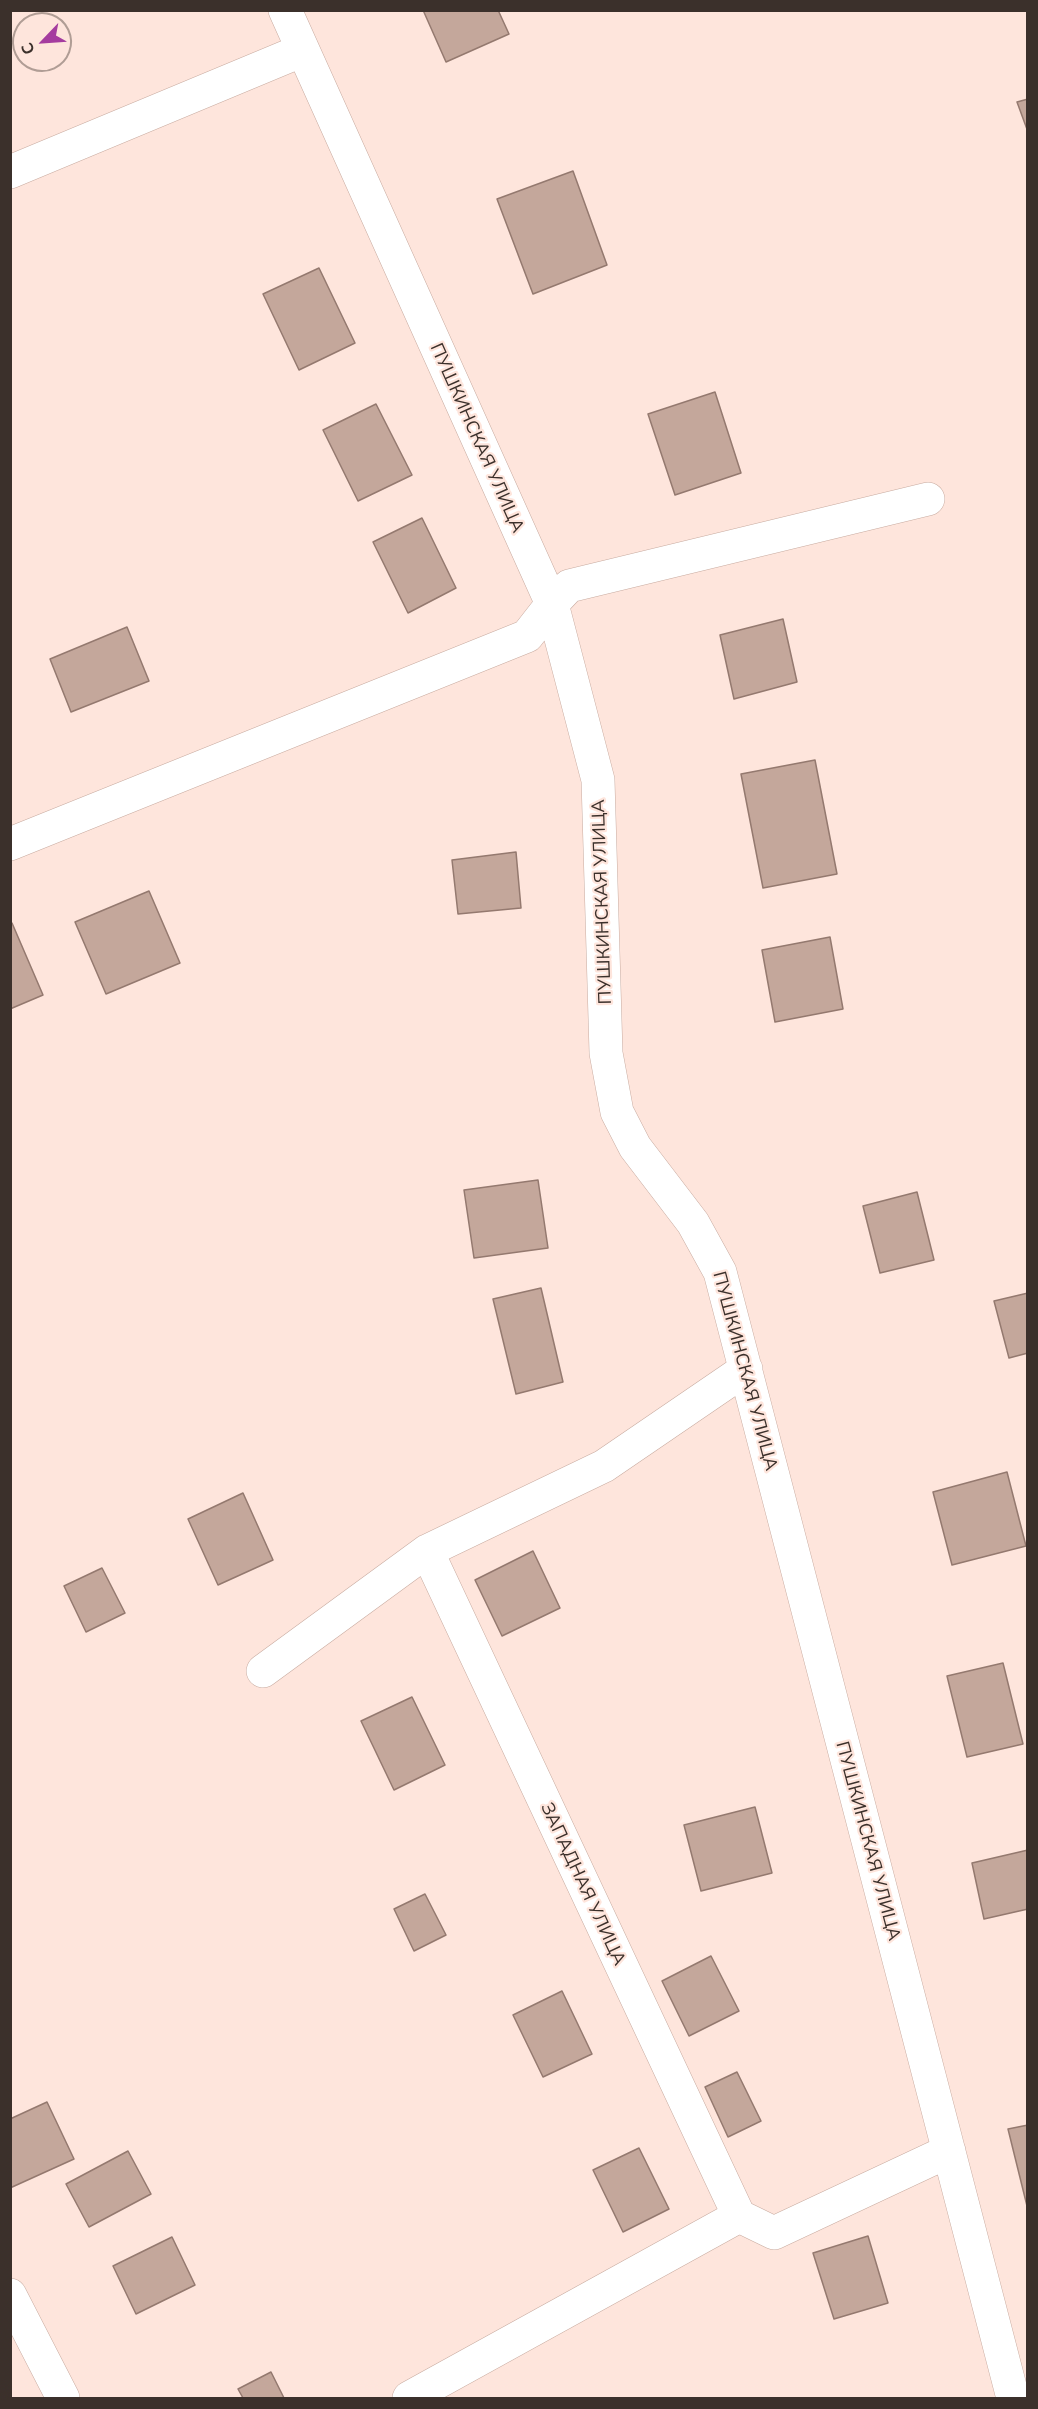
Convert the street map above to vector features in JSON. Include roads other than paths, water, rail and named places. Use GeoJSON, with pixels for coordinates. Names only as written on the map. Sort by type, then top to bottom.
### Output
{"type":"FeatureCollection","features":[{"type":"Feature","properties":{"kind":"street","name":"ПУШКИНСКАЯ УЛИЦА"},"geometry":{"type":"LineString","coordinates":[[285,10],[552,604],[598,780],[606,1053],[617,1112],[635,1147],[693,1223],[720,1272],[1013,2398]]}},
{"type":"Feature","properties":{"kind":"street"},"geometry":{"type":"LineString","coordinates":[[10,172],[303,50]]}},
{"type":"Feature","properties":{"kind":"street"},"geometry":{"type":"LineString","coordinates":[[10,844],[527,636],[569,586],[928,499]]}},
{"type":"Feature","properties":{"kind":"street"},"geometry":{"type":"LineString","coordinates":[[263,1671],[427,1551],[604,1466],[746,1369]]}},
{"type":"Feature","properties":{"kind":"street","name":"ЗАПАДНАЯ УЛИЦА"},"geometry":{"type":"LineString","coordinates":[[427,1551],[739,2216]]}},
{"type":"Feature","properties":{"kind":"street"},"geometry":{"type":"LineString","coordinates":[[409,2398],[739,2216],[774,2233],[948,2151]]}},
{"type":"Feature","properties":{"kind":"street"},"geometry":{"type":"LineString","coordinates":[[10,2295],[63,2398]]}}]}
